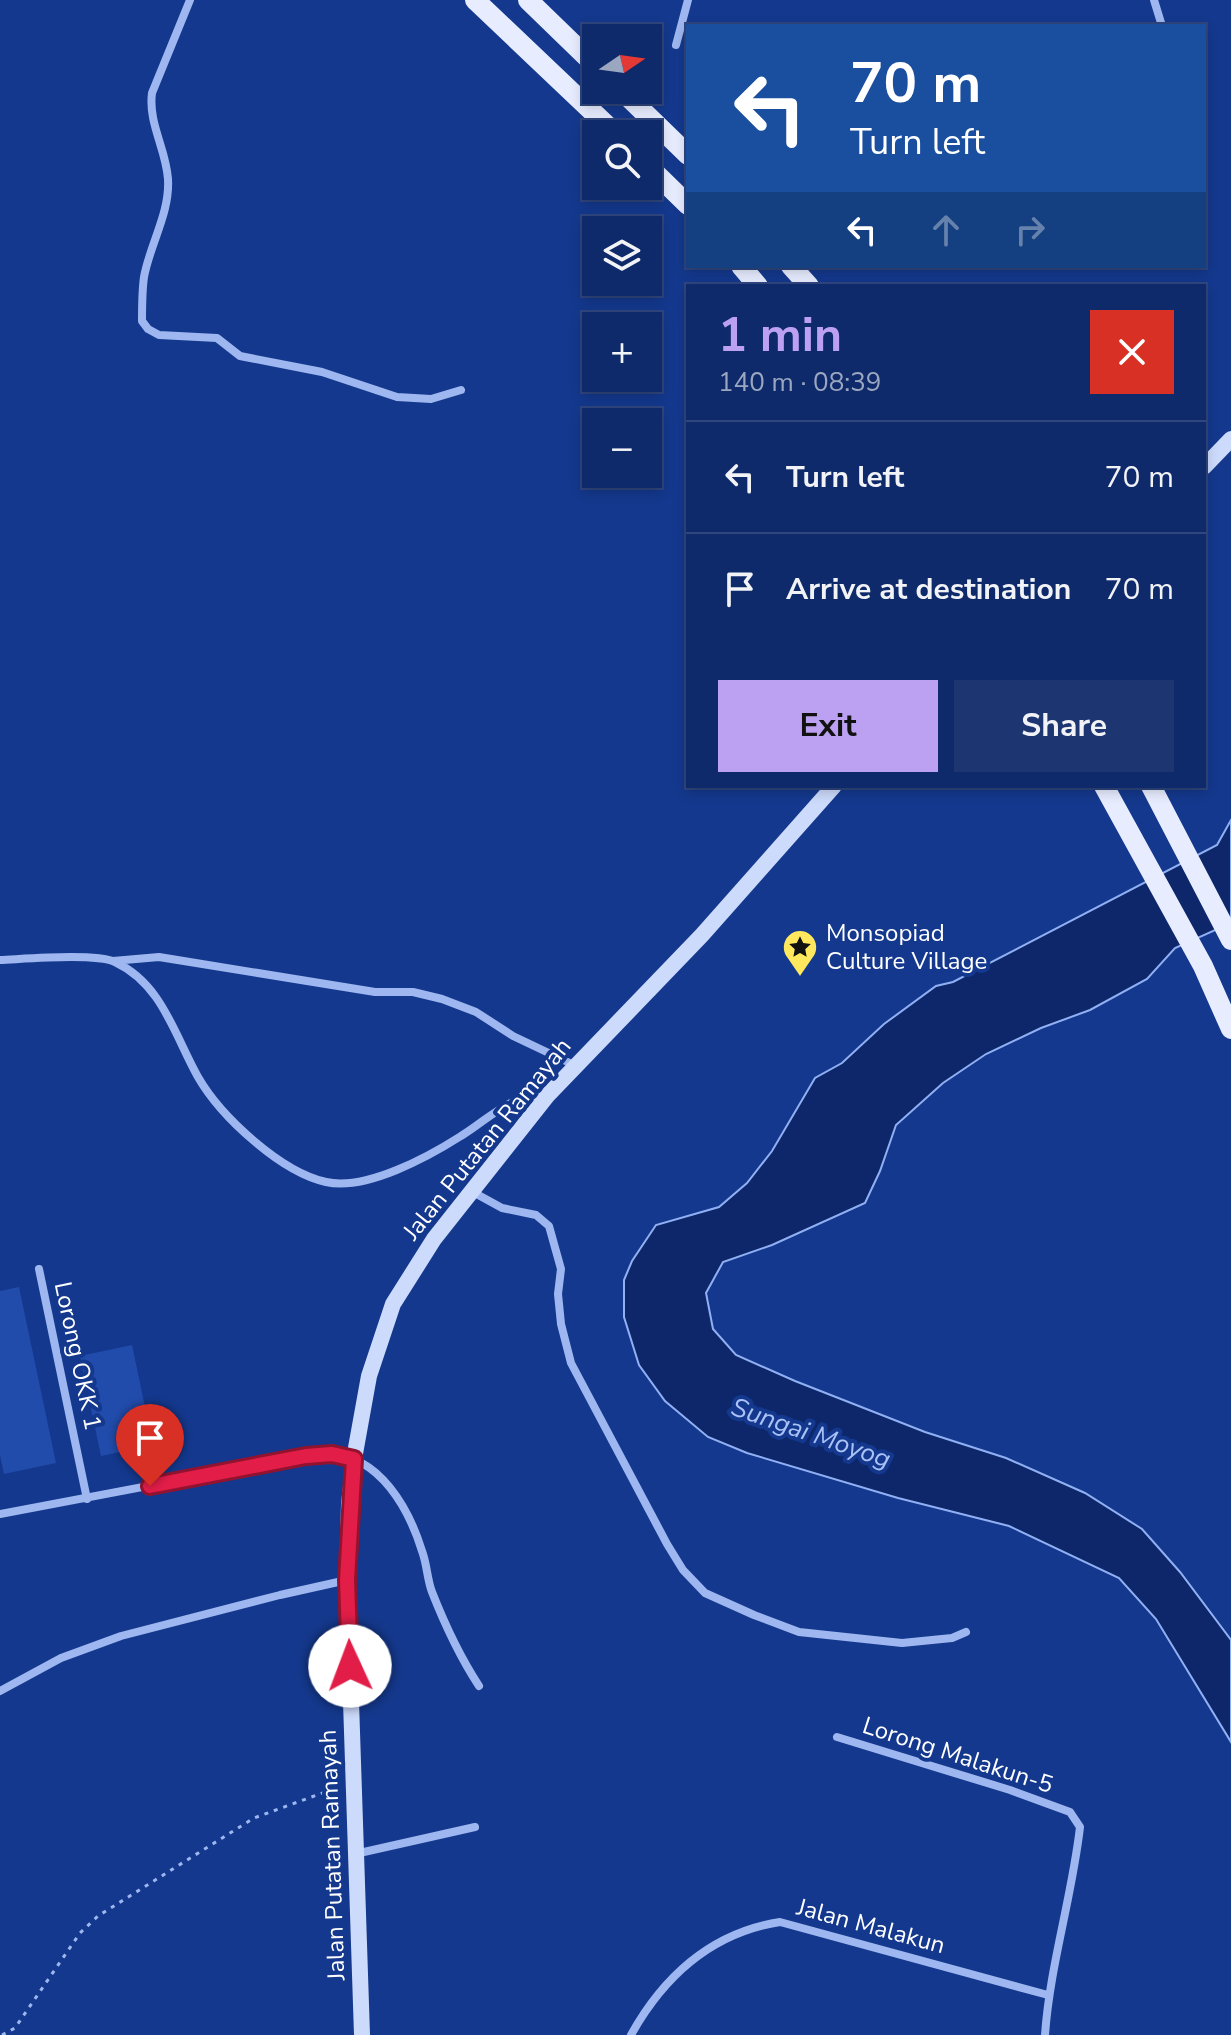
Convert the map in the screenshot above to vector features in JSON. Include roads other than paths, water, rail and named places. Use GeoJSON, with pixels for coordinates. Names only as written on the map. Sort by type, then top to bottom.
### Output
{"type":"FeatureCollection","features":[{"type":"Feature","properties":{"kind":"main road"},"geometry":{"type":"LineString","coordinates":[[475,0],[601,120]]}},
{"type":"Feature","properties":{"kind":"main road"},"geometry":{"type":"LineString","coordinates":[[528,0],[582,52]]}},
{"type":"Feature","properties":{"kind":"main road"},"geometry":{"type":"LineString","coordinates":[[635,104],[686,153]]}},
{"type":"Feature","properties":{"kind":"main road"},"geometry":{"type":"LineString","coordinates":[[662,180],[686,203]]}},
{"type":"Feature","properties":{"kind":"main road"},"geometry":{"type":"LineString","coordinates":[[743,268],[756,284]]}},
{"type":"Feature","properties":{"kind":"main road"},"geometry":{"type":"LineString","coordinates":[[793,268],[807,284]]}},
{"type":"Feature","properties":{"kind":"main road"},"geometry":{"type":"LineString","coordinates":[[1206,465],[1231,439]]}},
{"type":"Feature","properties":{"kind":"main road","name":"Jalan Putatan Ramayah"},"geometry":{"type":"LineString","coordinates":[[362,2035],[347,1580],[354,1459],[369,1376],[393,1304],[434,1239],[547,1096],[702,935],[832,788]]}},
{"type":"Feature","properties":{"kind":"main road"},"geometry":{"type":"LineString","coordinates":[[1105,788],[1203,966],[1231,1029]]}},
{"type":"Feature","properties":{"kind":"main road"},"geometry":{"type":"LineString","coordinates":[[1152,788],[1231,940]]}},
{"type":"Feature","properties":{"kind":"street"},"geometry":{"type":"LineString","coordinates":[[190,0],[152,93],[151,115],[168,180],[161,222],[144,276],[142,321],[159,335],[217,338],[240,356],[322,372],[397,397],[431,399],[461,390]]}},
{"type":"Feature","properties":{"kind":"street"},"geometry":{"type":"LineString","coordinates":[[676,45],[688,0]]}},
{"type":"Feature","properties":{"kind":"street"},"geometry":{"type":"LineString","coordinates":[[1154,0],[1161,24]]}},
{"type":"Feature","properties":{"kind":"street"},"geometry":{"type":"LineString","coordinates":[[0,960],[113,961],[159,957],[375,992],[413,992],[476,1012],[513,1036],[574,1065]]}},
{"type":"Feature","properties":{"kind":"street"},"geometry":{"type":"LineString","coordinates":[[113,961],[147,982],[162,1004],[199,1079],[218,1104],[266,1150],[297,1171],[327,1182],[350,1184],[377,1177],[460,1137],[517,1099],[533,1094],[547,1096]]}},
{"type":"Feature","properties":{"kind":"street"},"geometry":{"type":"LineString","coordinates":[[470,1191],[502,1208],[536,1215],[549,1226],[561,1269],[558,1294],[561,1324],[571,1363],[667,1544],[683,1570],[705,1593],[799,1632],[902,1643],[952,1638],[966,1632]]}},
{"type":"Feature","properties":{"kind":"street","name":"Lorong OKK 1"},"geometry":{"type":"LineString","coordinates":[[39,1269],[87,1499]]}},
{"type":"Feature","properties":{"kind":"street"},"geometry":{"type":"LineString","coordinates":[[0,1514],[306,1456],[332,1454],[354,1459],[378,1474],[400,1500],[423,1552],[439,1609],[479,1686]]}},
{"type":"Feature","properties":{"kind":"street"},"geometry":{"type":"LineString","coordinates":[[0,1691],[61,1658],[121,1636],[347,1580]]}},
{"type":"Feature","properties":{"kind":"street","name":"Lorong Malakun-5"},"geometry":{"type":"LineString","coordinates":[[837,1737],[1010,1790],[1070,1812],[1080,1827],[1075,1871],[1048,1995],[1045,2035]]}},
{"type":"Feature","properties":{"kind":"street"},"geometry":{"type":"LineString","coordinates":[[354,1854],[475,1827]]}},
{"type":"Feature","properties":{"kind":"street","name":"Jalan Malakun"},"geometry":{"type":"LineString","coordinates":[[631,2035],[663,1985],[712,1944],[756,1926],[780,1922],[1048,1995]]}},
{"type":"Feature","properties":{"kind":"water","name":"Sungai Moyog"},"geometry":{"type":"Polygon","coordinates":[[[1231,820],[1231,923],[1175,948],[1147,979],[1090,1010],[1041,1028],[986,1054],[943,1083],[896,1125],[865,1203],[772,1245],[723,1262],[706,1293],[713,1329],[736,1355],[925,1432],[1006,1458],[1085,1493],[1142,1529],[1180,1572],[1231,1640],[1231,1742],[1156,1619],[1119,1578],[1009,1526],[898,1498],[747,1453],[708,1437],[665,1401],[639,1365],[624,1317],[624,1280],[632,1261],[656,1225],[719,1207],[747,1183],[772,1151],[815,1078],[842,1063],[884,1024],[936,986],[953,982],[1217,845],[1231,820]]]}},
{"type":"Feature","properties":{"kind":"place","name":"Monsopiad Culture Village"},"geometry":{"type":"Point","coordinates":[800,978]}}]}
